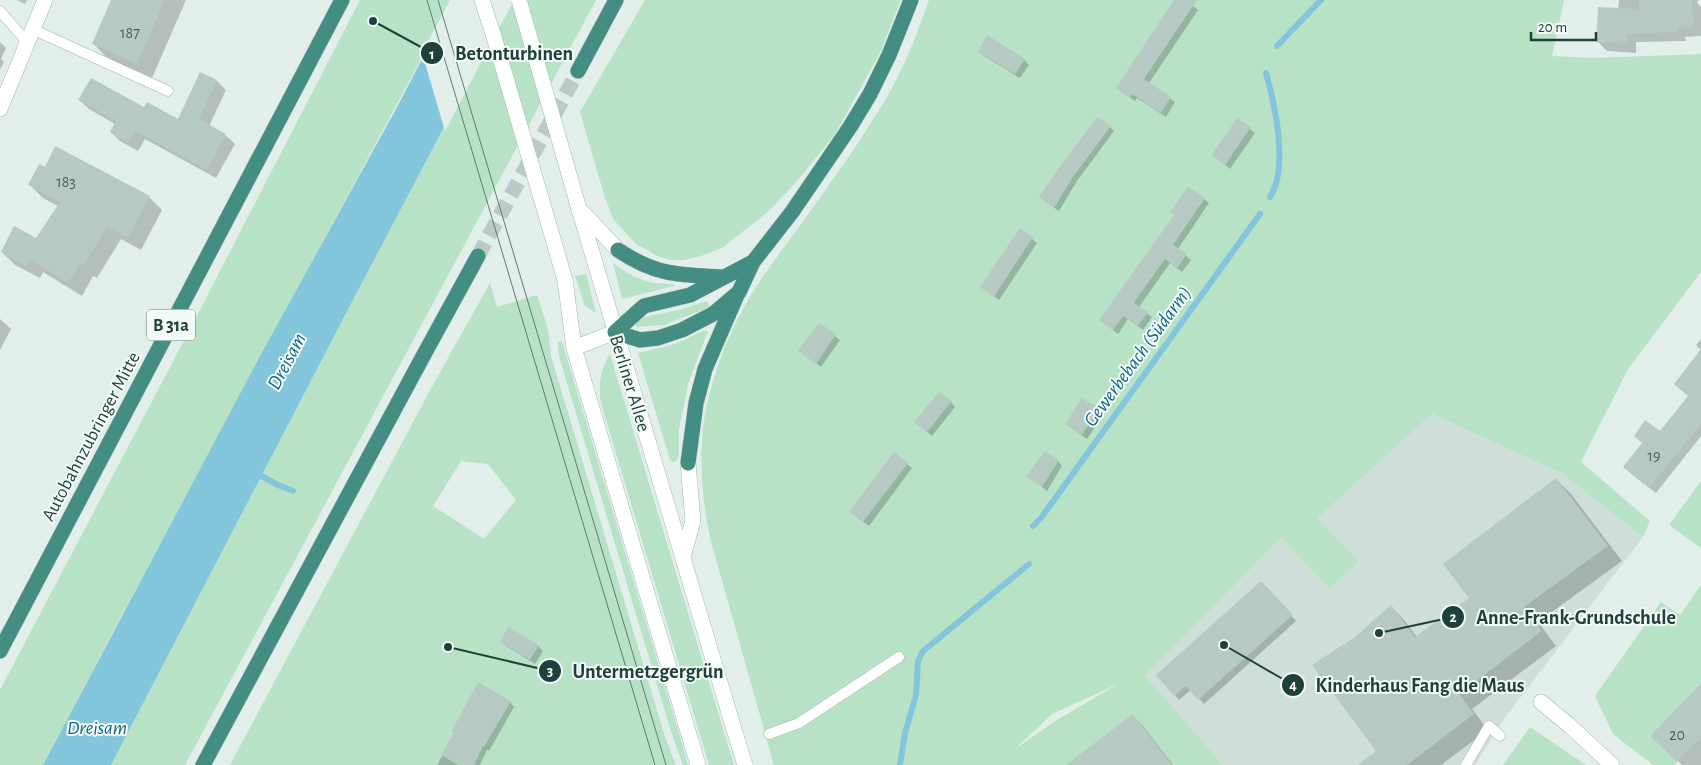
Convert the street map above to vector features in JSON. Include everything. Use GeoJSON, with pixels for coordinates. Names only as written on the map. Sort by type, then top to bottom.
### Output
{"type":"FeatureCollection","features":[{"type":"Feature","properties":{"kind":"highway","name":"Autobahnzubringer Mitte"},"geometry":{"type":"LineString","coordinates":[[0,651],[342,0]]}},
{"type":"Feature","properties":{"kind":"highway"},"geometry":{"type":"LineString","coordinates":[[578,71],[616,0]]}},
{"type":"Feature","properties":{"kind":"highway"},"geometry":{"type":"LineString","coordinates":[[688,463],[696,403],[705,369],[753,262],[792,212],[850,127],[870,94],[889,55],[911,0]]}},
{"type":"Feature","properties":{"kind":"highway"},"geometry":{"type":"LineString","coordinates":[[618,250],[638,262],[664,273],[723,277]]}},
{"type":"Feature","properties":{"kind":"highway"},"geometry":{"type":"LineString","coordinates":[[202,765],[478,256]]}},
{"type":"Feature","properties":{"kind":"highway"},"geometry":{"type":"LineString","coordinates":[[615,332],[644,306],[690,295],[753,262]]}},
{"type":"Feature","properties":{"kind":"highway"},"geometry":{"type":"LineString","coordinates":[[615,332],[640,340],[658,338],[682,330],[713,314],[739,292]]}},
{"type":"Feature","properties":{"kind":"main road"},"geometry":{"type":"LineString","coordinates":[[0,109],[45,0]]}},
{"type":"Feature","properties":{"kind":"main road"},"geometry":{"type":"LineString","coordinates":[[482,0],[565,280],[574,348],[698,765]]}},
{"type":"Feature","properties":{"kind":"main road","name":"Berliner Allee"},"geometry":{"type":"LineString","coordinates":[[519,0],[615,332],[745,765]]}},
{"type":"Feature","properties":{"kind":"main road"},"geometry":{"type":"LineString","coordinates":[[579,209],[618,250]]}},
{"type":"Feature","properties":{"kind":"main road"},"geometry":{"type":"LineString","coordinates":[[574,348],[615,332]]}},
{"type":"Feature","properties":{"kind":"main road"},"geometry":{"type":"LineString","coordinates":[[683,558],[693,521],[688,463]]}},
{"type":"Feature","properties":{"kind":"main road"},"geometry":{"type":"LineString","coordinates":[[1541,702],[1612,765]]}},
{"type":"Feature","properties":{"kind":"lane"},"geometry":{"type":"LineString","coordinates":[[0,11],[30,35],[168,91]]}},
{"type":"Feature","properties":{"kind":"lane"},"geometry":{"type":"LineString","coordinates":[[769,734],[800,723],[899,657]]}},
{"type":"Feature","properties":{"kind":"lane"},"geometry":{"type":"LineString","coordinates":[[1466,765],[1489,726],[1500,736]]}},
{"type":"Feature","properties":{"kind":"shaded area"},"geometry":{"type":"Polygon","coordinates":[[[1432,414],[1561,473],[1643,537],[1504,719],[1475,765],[1223,765],[1144,677],[1281,538],[1330,589],[1359,561],[1318,518],[1432,414]]]}},
{"type":"Feature","properties":{"kind":"green space"},"geometry":{"type":"Polygon","coordinates":[[[360,0],[453,0],[43,765],[0,765],[0,690],[189,331],[360,0]]]}},
{"type":"Feature","properties":{"kind":"green space"},"geometry":{"type":"Polygon","coordinates":[[[511,0],[596,0],[185,765],[111,765],[354,298],[511,0]]]}},
{"type":"Feature","properties":{"kind":"green space"},"geometry":{"type":"Polygon","coordinates":[[[645,0],[901,0],[880,53],[834,136],[797,181],[769,211],[722,248],[684,260],[670,260],[657,256],[635,243],[614,220],[605,198],[580,112],[645,0]]]}},
{"type":"Feature","properties":{"kind":"green space"},"geometry":{"type":"Polygon","coordinates":[[[929,0],[1564,0],[1552,56],[1592,58],[1701,54],[1701,272],[1628,369],[1581,462],[1650,521],[1643,537],[1561,473],[1432,414],[1318,518],[1359,561],[1330,589],[1281,538],[1145,676],[1223,765],[774,765],[710,538],[705,511],[702,470],[705,413],[718,364],[738,318],[766,272],[835,177],[877,113],[899,74],[929,0]],[[1118,684],[1052,714],[1015,749],[1057,720],[1118,684]]]}},
{"type":"Feature","properties":{"kind":"green space"},"geometry":{"type":"Polygon","coordinates":[[[613,263],[641,280],[674,284],[674,286],[622,299],[613,263]]]}},
{"type":"Feature","properties":{"kind":"green space"},"geometry":{"type":"Polygon","coordinates":[[[586,274],[596,313],[585,306],[575,276],[586,274]]]}},
{"type":"Feature","properties":{"kind":"green space"},"geometry":{"type":"Polygon","coordinates":[[[490,283],[497,307],[537,295],[548,329],[551,356],[665,737],[676,765],[230,765],[434,383],[490,283]],[[461,461],[433,506],[484,539],[516,500],[488,464],[461,461]]]}},
{"type":"Feature","properties":{"kind":"green space"},"geometry":{"type":"Polygon","coordinates":[[[707,301],[710,307],[664,325],[637,327],[635,323],[645,317],[679,310],[707,301]]]}},
{"type":"Feature","properties":{"kind":"green space"},"geometry":{"type":"Polygon","coordinates":[[[703,331],[708,331],[688,384],[679,430],[679,456],[673,462],[670,460],[638,353],[675,344],[703,331]]]}},
{"type":"Feature","properties":{"kind":"green space"},"geometry":{"type":"Polygon","coordinates":[[[562,341],[688,765],[683,765],[672,735],[559,356],[558,342],[562,341]]]}},
{"type":"Feature","properties":{"kind":"green space"},"geometry":{"type":"Polygon","coordinates":[[[610,354],[734,765],[709,765],[601,403],[601,378],[610,354]]]}},
{"type":"Feature","properties":{"kind":"green space"},"geometry":{"type":"Polygon","coordinates":[[[1701,481],[1701,548],[1669,525],[1701,481]]]}},
{"type":"Feature","properties":{"kind":"green space"},"geometry":{"type":"Polygon","coordinates":[[[1701,585],[1701,683],[1651,735],[1677,762],[1675,765],[1653,765],[1613,734],[1595,696],[1661,602],[1680,615],[1701,585]]]}},
{"type":"Feature","properties":{"kind":"green space"},"geometry":{"type":"Polygon","coordinates":[[[1530,727],[1586,765],[1503,765],[1530,727]]]}},
{"type":"Feature","properties":{"kind":"water","name":"Dreisam"},"geometry":{"type":"Polygon","coordinates":[[[453,0],[511,0],[111,765],[43,765],[259,358],[396,109],[453,0]]]}},
{"type":"Feature","properties":{"kind":"pier"},"geometry":{"type":"Polygon","coordinates":[[[450,0],[514,0],[445,131],[422,53],[450,0]]]}},
{"type":"Feature","properties":{"kind":"building"},"geometry":{"type":"Polygon","coordinates":[[[111,0],[165,0],[137,64],[92,44],[111,0]]]}},
{"type":"Feature","properties":{"kind":"building"},"geometry":{"type":"Polygon","coordinates":[[[1174,0],[1197,0],[1144,79],[1171,97],[1161,113],[1132,94],[1130,98],[1116,88],[1174,0]]]}},
{"type":"Feature","properties":{"kind":"building"},"geometry":{"type":"Polygon","coordinates":[[[1639,0],[1692,0],[1693,27],[1677,28],[1677,32],[1627,34],[1627,44],[1596,42],[1598,7],[1639,9],[1639,0]]]}},
{"type":"Feature","properties":{"kind":"building"},"geometry":{"type":"Polygon","coordinates":[[[987,35],[1025,59],[1015,74],[978,52],[987,35]]]}},
{"type":"Feature","properties":{"kind":"building"},"geometry":{"type":"Polygon","coordinates":[[[200,72],[217,80],[199,119],[226,134],[207,170],[135,131],[128,143],[110,132],[116,121],[78,100],[91,78],[144,107],[147,102],[178,119],[200,72]]]}},
{"type":"Feature","properties":{"kind":"building"},"geometry":{"type":"Polygon","coordinates":[[[1097,117],[1111,126],[1073,177],[1054,208],[1039,197],[1097,117]]]}},
{"type":"Feature","properties":{"kind":"building"},"geometry":{"type":"Polygon","coordinates":[[[1237,118],[1251,127],[1225,165],[1212,155],[1237,118]]]}},
{"type":"Feature","properties":{"kind":"building"},"geometry":{"type":"Polygon","coordinates":[[[55,146],[150,196],[128,238],[107,227],[83,266],[80,264],[68,283],[30,259],[26,266],[1,252],[14,226],[36,238],[60,202],[28,185],[39,164],[45,167],[55,146]]]}},
{"type":"Feature","properties":{"kind":"building"},"geometry":{"type":"Polygon","coordinates":[[[1188,187],[1205,198],[1173,245],[1187,254],[1177,268],[1165,259],[1135,301],[1134,303],[1148,312],[1138,326],[1123,316],[1113,330],[1099,320],[1174,215],[1170,212],[1188,187]]]}},
{"type":"Feature","properties":{"kind":"building"},"geometry":{"type":"Polygon","coordinates":[[[1020,228],[1033,237],[994,297],[980,287],[1020,228]]]}},
{"type":"Feature","properties":{"kind":"building"},"geometry":{"type":"Polygon","coordinates":[[[819,323],[836,334],[816,364],[798,351],[819,323]]]}},
{"type":"Feature","properties":{"kind":"building"},"geometry":{"type":"Polygon","coordinates":[[[1701,349],[1701,424],[1649,488],[1623,467],[1642,443],[1634,436],[1645,420],[1660,431],[1688,396],[1674,384],[1701,349]]]}},
{"type":"Feature","properties":{"kind":"building"},"geometry":{"type":"Polygon","coordinates":[[[939,392],[952,401],[927,432],[914,422],[939,392]]]}},
{"type":"Feature","properties":{"kind":"building"},"geometry":{"type":"Polygon","coordinates":[[[1082,398],[1099,409],[1082,435],[1065,424],[1082,398]]]}},
{"type":"Feature","properties":{"kind":"building"},"geometry":{"type":"Polygon","coordinates":[[[1045,451],[1059,460],[1042,487],[1026,477],[1045,451]]]}},
{"type":"Feature","properties":{"kind":"building"},"geometry":{"type":"Polygon","coordinates":[[[894,452],[908,463],[863,522],[849,512],[894,452]]]}},
{"type":"Feature","properties":{"kind":"building"},"geometry":{"type":"Polygon","coordinates":[[[1556,478],[1608,546],[1524,607],[1542,631],[1459,694],[1474,714],[1407,765],[1358,765],[1376,751],[1312,665],[1355,637],[1391,605],[1415,637],[1469,598],[1443,564],[1556,478]]]}},
{"type":"Feature","properties":{"kind":"building"},"geometry":{"type":"Polygon","coordinates":[[[1261,581],[1293,615],[1198,700],[1186,686],[1174,696],[1156,675],[1261,581]]]}},
{"type":"Feature","properties":{"kind":"building"},"geometry":{"type":"Polygon","coordinates":[[[508,627],[539,645],[530,660],[500,642],[508,627]]]}},
{"type":"Feature","properties":{"kind":"building"},"geometry":{"type":"Polygon","coordinates":[[[478,682],[511,701],[483,746],[474,765],[458,765],[441,755],[454,733],[451,732],[478,682]]]}},
{"type":"Feature","properties":{"kind":"building"},"geometry":{"type":"Polygon","coordinates":[[[1701,683],[1701,737],[1677,762],[1650,736],[1701,683]]]}},
{"type":"Feature","properties":{"kind":"building"},"geometry":{"type":"Polygon","coordinates":[[[1133,714],[1172,765],[1066,765],[1133,714]]]}},
{"type":"Feature","properties":{"kind":"waterway","name":"Gewerbebach (Südarm)"},"geometry":{"type":"LineString","coordinates":[[1277,46],[1321,0]]}},
{"type":"Feature","properties":{"kind":"waterway","name":"Gewerbebach (Südarm)"},"geometry":{"type":"LineString","coordinates":[[1266,73],[1276,118],[1279,153],[1279,169],[1276,184],[1270,197]]}},
{"type":"Feature","properties":{"kind":"waterway","name":"Gewerbebach (Südarm)"},"geometry":{"type":"LineString","coordinates":[[1033,526],[1041,518],[1260,214]]}},
{"type":"Feature","properties":{"kind":"waterway"},"geometry":{"type":"LineString","coordinates":[[256,473],[293,491]]}},
{"type":"Feature","properties":{"kind":"waterway","name":"Gewerbebach (Südarm)"},"geometry":{"type":"LineString","coordinates":[[900,765],[905,733],[916,695],[918,661],[923,651],[1029,564]]}},
{"type":"Feature","properties":{"kind":"tunnel"},"geometry":{"type":"LineString","coordinates":[[478,256],[578,71]]}},
{"type":"Feature","properties":{"kind":"tram line"},"geometry":{"type":"LineString","coordinates":[[427,0],[655,765]]}},
{"type":"Feature","properties":{"kind":"tram line"},"geometry":{"type":"LineString","coordinates":[[438,0],[666,765]]}},
{"type":"Feature","properties":{"kind":"place","name":"Betonturbinen"},"geometry":{"type":"Point","coordinates":[373,21]}},
{"type":"Feature","properties":{"kind":"place","name":"Anne-Frank-Grundschule"},"geometry":{"type":"Point","coordinates":[1379,633]}},
{"type":"Feature","properties":{"kind":"place","name":"Kinderhaus Fang die Maus"},"geometry":{"type":"Point","coordinates":[1224,645]}},
{"type":"Feature","properties":{"kind":"place","name":"Untermetzgergrün"},"geometry":{"type":"Point","coordinates":[448,647]}}]}
